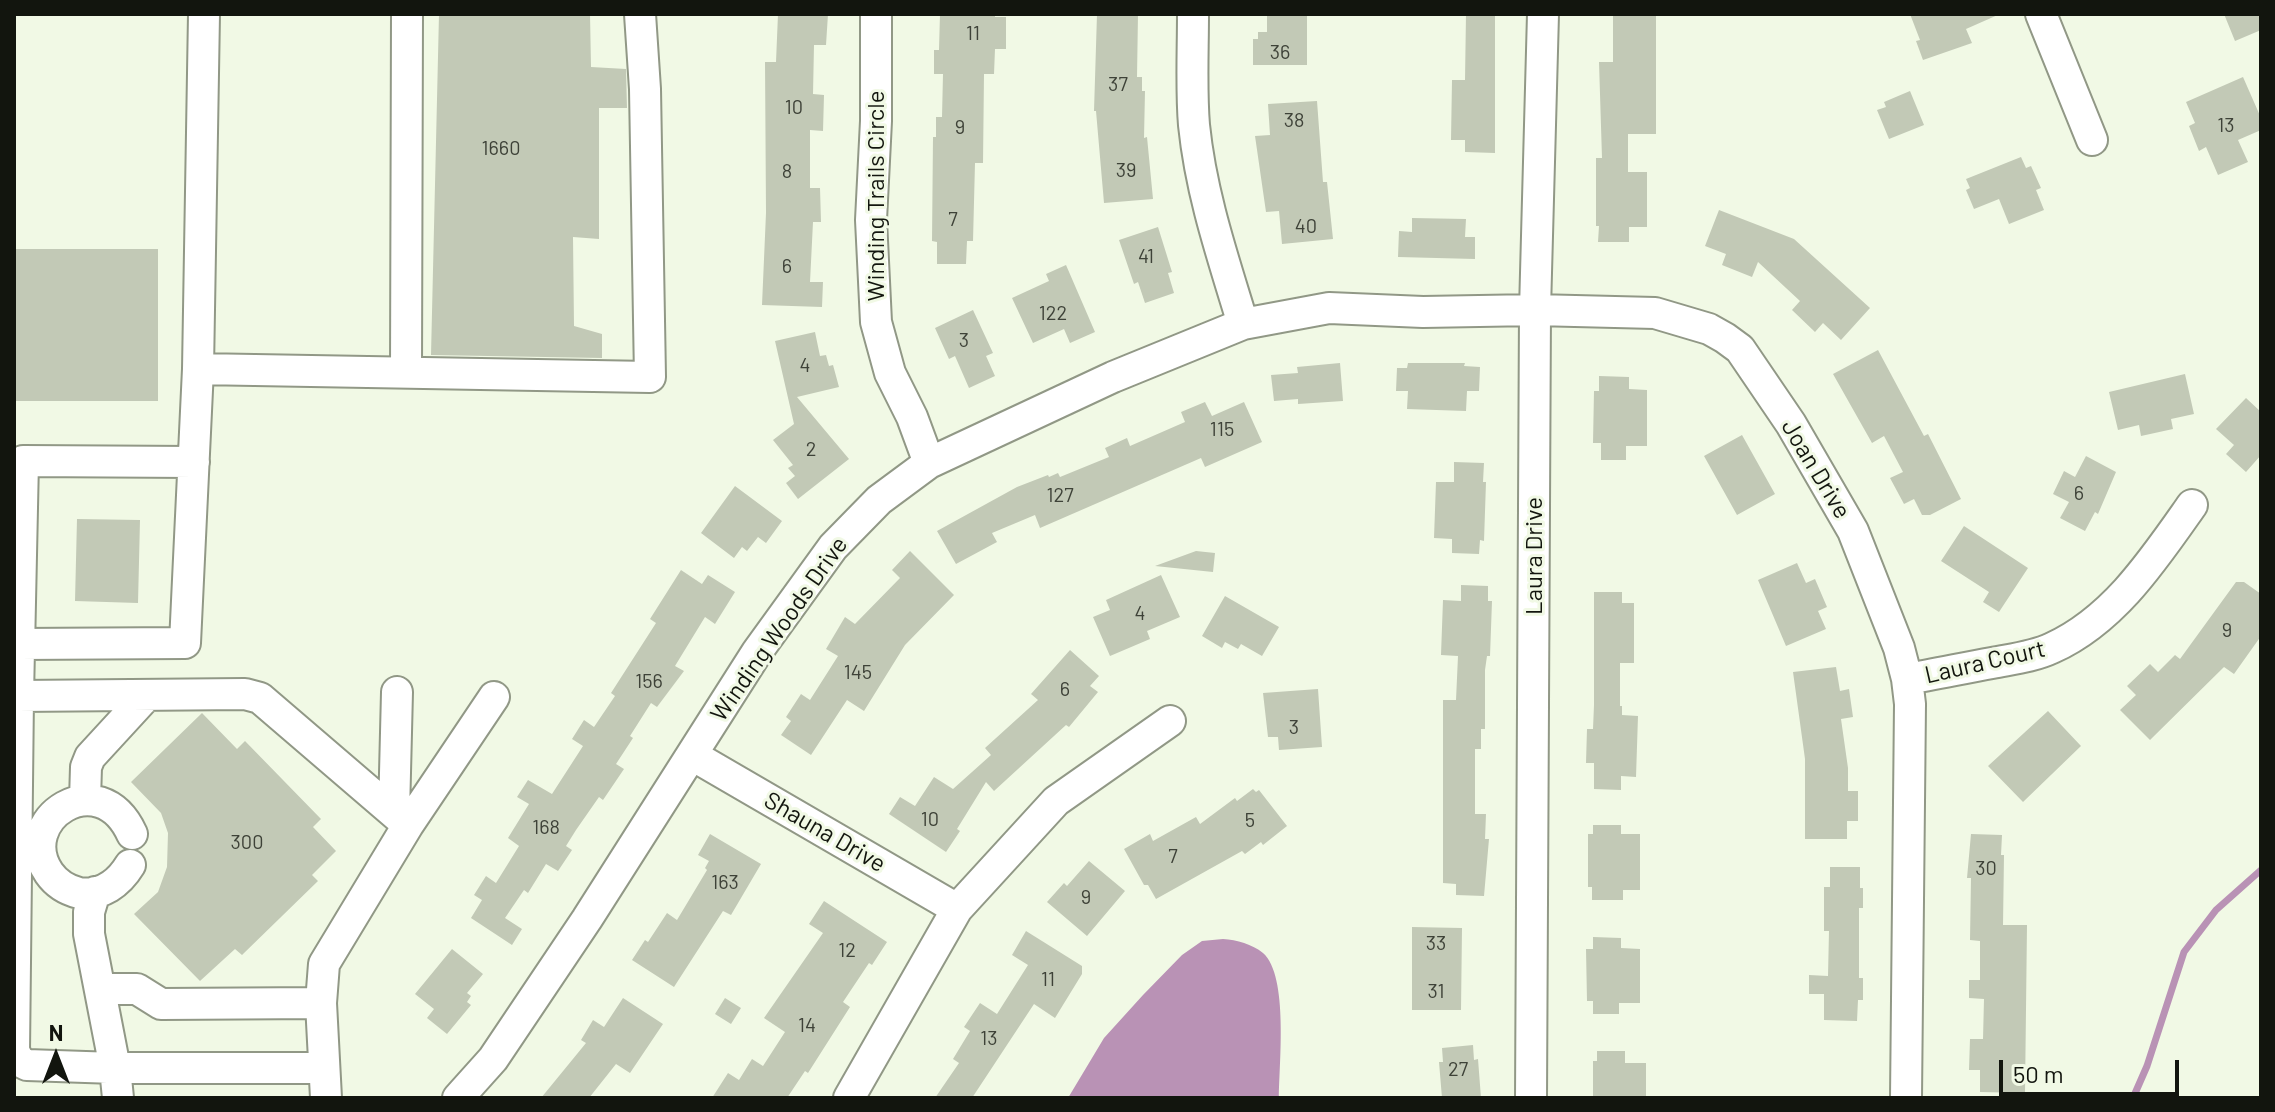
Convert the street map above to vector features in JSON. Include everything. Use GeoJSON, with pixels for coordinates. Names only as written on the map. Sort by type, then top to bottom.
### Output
{"type":"FeatureCollection","features":[{"type":"Feature","properties":{"kind":"street"},"geometry":{"type":"LineString","coordinates":[[19,644],[185,643],[198,369],[204,14]]}},
{"type":"Feature","properties":{"kind":"street"},"geometry":{"type":"LineString","coordinates":[[406,372],[407,14]]}},
{"type":"Feature","properties":{"kind":"street"},"geometry":{"type":"LineString","coordinates":[[198,369],[650,377],[645,89],[640,14]]}},
{"type":"Feature","properties":{"kind":"street","name":"Winding Trails Circle"},"geometry":{"type":"LineString","coordinates":[[876,14],[876,121],[871,220],[876,322],[890,373],[912,417],[929,463]]}},
{"type":"Feature","properties":{"kind":"street"},"geometry":{"type":"LineString","coordinates":[[1193,14],[1194,123],[1198,155],[1207,202],[1243,324]]}},
{"type":"Feature","properties":{"kind":"street","name":"Laura Drive"},"geometry":{"type":"LineString","coordinates":[[1531,1098],[1535,310],[1543,14]]}},
{"type":"Feature","properties":{"kind":"street"},"geometry":{"type":"LineString","coordinates":[[2041,14],[2092,140]]}},
{"type":"Feature","properties":{"kind":"street","name":"Joan Drive"},"geometry":{"type":"LineString","coordinates":[[1243,324],[1329,308],[1423,312],[1535,310],[1655,313],[1709,329],[1740,349],[1791,424],[1853,531],[1899,648],[1907,679],[1910,704],[1906,1098]]}},
{"type":"Feature","properties":{"kind":"street","name":"Winding Woods Drive"},"geometry":{"type":"LineString","coordinates":[[458,1098],[493,1059],[757,652],[833,547],[879,500],[929,463],[1113,377],[1243,324]]}},
{"type":"Feature","properties":{"kind":"street"},"geometry":{"type":"LineString","coordinates":[[194,462],[23,461],[18,542],[18,696],[28,852],[14,1051],[19,1061],[116,1083],[325,1083],[321,1003],[324,964],[401,819],[494,697]]}},
{"type":"Feature","properties":{"kind":"street","name":"Laura Court"},"geometry":{"type":"LineString","coordinates":[[1907,679],[2026,657],[2051,649],[2081,632],[2107,611],[2148,566],[2192,505]]}},
{"type":"Feature","properties":{"kind":"street"},"geometry":{"type":"LineString","coordinates":[[397,692],[401,819]]}},
{"type":"Feature","properties":{"kind":"street"},"geometry":{"type":"LineString","coordinates":[[18,696],[245,694],[260,698],[401,819]]}},
{"type":"Feature","properties":{"kind":"street"},"geometry":{"type":"LineString","coordinates":[[85,800],[86,767],[90,757],[147,695]]}},
{"type":"Feature","properties":{"kind":"street"},"geometry":{"type":"LineString","coordinates":[[849,1098],[957,909],[1056,801],[1170,721]]}},
{"type":"Feature","properties":{"kind":"street","name":"Shauna Drive"},"geometry":{"type":"LineString","coordinates":[[692,755],[957,909]]}},
{"type":"Feature","properties":{"kind":"street"},"geometry":{"type":"LineString","coordinates":[[28,852],[42,837],[47,823],[57,811],[70,803],[85,800],[101,802],[115,809],[126,820],[132,834]]}},
{"type":"Feature","properties":{"kind":"street"},"geometry":{"type":"LineString","coordinates":[[28,852],[45,866],[53,879],[80,893],[110,888],[122,878],[130,865]]}},
{"type":"Feature","properties":{"kind":"street"},"geometry":{"type":"LineString","coordinates":[[95,892],[89,912],[89,934],[116,1083]]}},
{"type":"Feature","properties":{"kind":"street"},"geometry":{"type":"LineString","coordinates":[[100,989],[137,989],[161,1004],[321,1003]]}},
{"type":"Feature","properties":{"kind":"shaded area"},"geometry":{"type":"Polygon","coordinates":[[[1223,939],[1254,947],[1271,964],[1281,1022],[1279,1098],[1068,1098],[1104,1038],[1143,995],[1182,955],[1202,941],[1223,939]]]}},
{"type":"Feature","properties":{"kind":"building"},"geometry":{"type":"Polygon","coordinates":[[[439,14],[590,14],[591,67],[626,69],[627,108],[599,108],[599,239],[573,237],[574,326],[602,334],[602,358],[431,355],[439,14]]]}},
{"type":"Feature","properties":{"kind":"building"},"geometry":{"type":"Polygon","coordinates":[[[778,14],[828,14],[826,45],[814,45],[813,94],[824,95],[823,131],[810,130],[810,188],[820,188],[821,222],[813,222],[810,282],[823,282],[822,307],[762,305],[766,213],[765,62],[776,62],[778,14]]]}},
{"type":"Feature","properties":{"kind":"building"},"geometry":{"type":"Polygon","coordinates":[[[940,14],[995,14],[995,17],[1006,17],[1006,49],[995,49],[994,74],[984,74],[983,163],[975,163],[973,241],[967,241],[966,264],[937,264],[937,242],[932,241],[933,137],[936,137],[936,117],[942,117],[943,74],[934,74],[934,50],[939,50],[940,14]]]}},
{"type":"Feature","properties":{"kind":"building"},"geometry":{"type":"Polygon","coordinates":[[[1097,14],[1138,14],[1137,77],[1142,77],[1142,91],[1145,91],[1144,138],[1147,137],[1153,199],[1104,203],[1094,111],[1097,14]]]}},
{"type":"Feature","properties":{"kind":"building"},"geometry":{"type":"Polygon","coordinates":[[[1267,14],[1307,14],[1307,65],[1253,65],[1253,39],[1258,39],[1258,32],[1267,32],[1267,14]]]}},
{"type":"Feature","properties":{"kind":"building"},"geometry":{"type":"Polygon","coordinates":[[[1466,14],[1495,14],[1495,153],[1465,152],[1465,140],[1451,140],[1452,80],[1465,80],[1466,14]]]}},
{"type":"Feature","properties":{"kind":"building"},"geometry":{"type":"Polygon","coordinates":[[[1613,14],[1656,14],[1656,134],[1628,134],[1628,172],[1647,172],[1647,227],[1629,227],[1629,242],[1598,242],[1599,226],[1596,226],[1596,158],[1602,158],[1599,62],[1613,62],[1613,14]]]}},
{"type":"Feature","properties":{"kind":"building"},"geometry":{"type":"Polygon","coordinates":[[[1910,14],[2000,14],[1966,29],[1972,43],[1923,60],[1916,41],[1920,40],[1910,14]]]}},
{"type":"Feature","properties":{"kind":"building"},"geometry":{"type":"Polygon","coordinates":[[[2224,14],[2261,14],[2261,30],[2235,41],[2224,14]]]}},
{"type":"Feature","properties":{"kind":"building"},"geometry":{"type":"Polygon","coordinates":[[[2243,77],[2261,118],[2261,130],[2238,140],[2248,162],[2218,175],[2206,147],[2199,151],[2189,126],[2195,123],[2186,102],[2243,77]]]}},
{"type":"Feature","properties":{"kind":"building"},"geometry":{"type":"Polygon","coordinates":[[[1910,91],[1924,125],[1889,139],[1877,110],[1886,107],[1884,102],[1910,91]]]}},
{"type":"Feature","properties":{"kind":"building"},"geometry":{"type":"Polygon","coordinates":[[[1317,101],[1323,182],[1327,182],[1333,239],[1282,244],[1279,211],[1266,212],[1255,136],[1270,135],[1268,104],[1317,101]]]}},
{"type":"Feature","properties":{"kind":"building"},"geometry":{"type":"Polygon","coordinates":[[[2021,157],[2026,168],[2031,166],[2041,188],[2036,190],[2044,210],[2009,224],[1999,199],[1974,209],[1966,190],[1970,188],[1966,179],[2021,157]]]}},
{"type":"Feature","properties":{"kind":"building"},"geometry":{"type":"Polygon","coordinates":[[[1719,210],[1794,239],[1870,308],[1841,340],[1823,323],[1815,332],[1792,310],[1800,301],[1758,262],[1752,277],[1722,265],[1726,254],[1705,246],[1719,210]]]}},
{"type":"Feature","properties":{"kind":"building"},"geometry":{"type":"Polygon","coordinates":[[[1412,218],[1466,219],[1465,237],[1475,237],[1475,259],[1398,257],[1399,231],[1412,232],[1412,218]]]}},
{"type":"Feature","properties":{"kind":"building"},"geometry":{"type":"Polygon","coordinates":[[[1158,227],[1172,272],[1168,273],[1174,293],[1145,303],[1138,282],[1134,284],[1119,240],[1158,227]]]}},
{"type":"Feature","properties":{"kind":"building"},"geometry":{"type":"Polygon","coordinates":[[[14,249],[158,249],[158,401],[14,401],[14,249]]]}},
{"type":"Feature","properties":{"kind":"building"},"geometry":{"type":"Polygon","coordinates":[[[1066,265],[1095,332],[1070,343],[1064,329],[1033,343],[1012,298],[1049,281],[1046,274],[1066,265]]]}},
{"type":"Feature","properties":{"kind":"building"},"geometry":{"type":"Polygon","coordinates":[[[973,310],[993,353],[986,356],[995,376],[969,388],[955,356],[949,359],[935,328],[973,310]]]}},
{"type":"Feature","properties":{"kind":"building"},"geometry":{"type":"Polygon","coordinates":[[[815,332],[820,356],[826,355],[829,366],[833,365],[839,387],[797,397],[849,459],[798,499],[786,483],[795,476],[788,468],[793,465],[773,440],[794,424],[775,341],[815,332]]]}},
{"type":"Feature","properties":{"kind":"building"},"geometry":{"type":"Polygon","coordinates":[[[1878,350],[1924,436],[1928,434],[1961,499],[1930,515],[1922,515],[1914,499],[1904,504],[1890,478],[1903,472],[1884,436],[1872,443],[1833,374],[1878,350]]]}},
{"type":"Feature","properties":{"kind":"building"},"geometry":{"type":"Polygon","coordinates":[[[1340,363],[1343,401],[1298,404],[1298,399],[1274,401],[1271,375],[1298,373],[1297,367],[1340,363]]]}},
{"type":"Feature","properties":{"kind":"building"},"geometry":{"type":"Polygon","coordinates":[[[1408,363],[1465,363],[1464,366],[1480,367],[1479,391],[1467,391],[1466,411],[1407,409],[1408,391],[1396,391],[1397,368],[1407,368],[1408,363]]]}},
{"type":"Feature","properties":{"kind":"building"},"geometry":{"type":"Polygon","coordinates":[[[2185,374],[2194,414],[2171,419],[2173,429],[2141,436],[2139,425],[2118,430],[2109,392],[2185,374]]]}},
{"type":"Feature","properties":{"kind":"building"},"geometry":{"type":"Polygon","coordinates":[[[1599,376],[1629,377],[1629,389],[1647,390],[1647,446],[1626,446],[1626,460],[1601,460],[1601,443],[1593,443],[1594,391],[1599,391],[1599,376]]]}},
{"type":"Feature","properties":{"kind":"building"},"geometry":{"type":"Polygon","coordinates":[[[2246,398],[2261,412],[2261,455],[2246,472],[2226,454],[2234,445],[2216,429],[2246,398]]]}},
{"type":"Feature","properties":{"kind":"building"},"geometry":{"type":"Polygon","coordinates":[[[1205,402],[1212,416],[1244,402],[1262,442],[1205,467],[1201,458],[1040,528],[1035,515],[992,533],[997,542],[956,564],[937,531],[1017,487],[1048,475],[1058,473],[1060,477],[1109,457],[1105,448],[1127,438],[1130,446],[1185,422],[1181,412],[1205,402]]]}},
{"type":"Feature","properties":{"kind":"building"},"geometry":{"type":"Polygon","coordinates":[[[1742,435],[1775,494],[1737,515],[1704,456],[1742,435]]]}},
{"type":"Feature","properties":{"kind":"building"},"geometry":{"type":"Polygon","coordinates":[[[2086,456],[2116,472],[2098,514],[2095,512],[2085,531],[2060,518],[2069,502],[2053,494],[2064,471],[2075,477],[2086,456]]]}},
{"type":"Feature","properties":{"kind":"building"},"geometry":{"type":"Polygon","coordinates":[[[1454,462],[1484,463],[1484,541],[1480,540],[1479,554],[1452,553],[1452,539],[1434,538],[1436,482],[1454,482],[1454,462]]]}},
{"type":"Feature","properties":{"kind":"building"},"geometry":{"type":"Polygon","coordinates":[[[735,486],[782,521],[766,543],[758,537],[747,551],[742,547],[734,558],[701,533],[735,486]]]}},
{"type":"Feature","properties":{"kind":"building"},"geometry":{"type":"Polygon","coordinates":[[[77,519],[140,520],[138,603],[75,601],[77,519]]]}},
{"type":"Feature","properties":{"kind":"building"},"geometry":{"type":"Polygon","coordinates":[[[1964,526],[2028,568],[1999,612],[1983,602],[1989,592],[1941,561],[1964,526]]]}},
{"type":"Feature","properties":{"kind":"building"},"geometry":{"type":"Polygon","coordinates":[[[910,551],[954,595],[905,645],[864,711],[847,700],[811,755],[781,735],[791,721],[786,717],[801,694],[810,700],[838,656],[826,649],[845,617],[855,624],[900,578],[892,570],[910,551]]]}},
{"type":"Feature","properties":{"kind":"building"},"geometry":{"type":"Polygon","coordinates":[[[1196,551],[1215,553],[1213,572],[1155,566],[1196,551]]]}},
{"type":"Feature","properties":{"kind":"building"},"geometry":{"type":"Polygon","coordinates":[[[1797,563],[1806,583],[1815,579],[1827,607],[1818,611],[1826,629],[1786,646],[1758,580],[1797,563]]]}},
{"type":"Feature","properties":{"kind":"building"},"geometry":{"type":"Polygon","coordinates":[[[681,570],[702,584],[708,575],[735,592],[715,624],[705,617],[675,666],[684,671],[657,707],[651,703],[630,736],[633,738],[616,764],[624,769],[603,800],[599,797],[576,830],[566,846],[572,850],[558,871],[546,864],[528,893],[524,890],[505,918],[522,929],[512,945],[471,918],[482,900],[474,895],[486,876],[496,883],[519,846],[508,838],[529,804],[517,797],[528,780],[552,794],[583,746],[572,739],[584,720],[594,727],[615,696],[611,693],[656,623],[650,619],[681,570]]]}},
{"type":"Feature","properties":{"kind":"building"},"geometry":{"type":"Polygon","coordinates":[[[1161,575],[1180,617],[1147,631],[1150,639],[1110,656],[1093,617],[1110,610],[1106,600],[1161,575]]]}},
{"type":"Feature","properties":{"kind":"building"},"geometry":{"type":"Polygon","coordinates":[[[2236,582],[2244,582],[2261,594],[2261,636],[2234,674],[2224,667],[2150,740],[2120,710],[2136,695],[2127,686],[2150,664],[2158,672],[2175,655],[2180,659],[2236,582]]]}},
{"type":"Feature","properties":{"kind":"building"},"geometry":{"type":"Polygon","coordinates":[[[1461,585],[1488,586],[1488,601],[1492,601],[1490,656],[1487,656],[1485,670],[1485,729],[1481,729],[1481,749],[1475,749],[1475,814],[1486,814],[1485,839],[1489,839],[1484,896],[1456,895],[1456,884],[1443,883],[1443,700],[1456,700],[1458,656],[1441,655],[1443,600],[1461,601],[1461,585]]]}},
{"type":"Feature","properties":{"kind":"building"},"geometry":{"type":"Polygon","coordinates":[[[1594,592],[1622,592],[1622,603],[1634,603],[1634,663],[1620,663],[1620,706],[1622,715],[1638,716],[1636,777],[1621,776],[1621,790],[1594,789],[1594,763],[1586,763],[1587,729],[1593,729],[1594,592]]]}},
{"type":"Feature","properties":{"kind":"building"},"geometry":{"type":"Polygon","coordinates":[[[1225,596],[1279,627],[1262,656],[1241,644],[1238,649],[1225,642],[1222,648],[1202,636],[1225,596]]]}},
{"type":"Feature","properties":{"kind":"building"},"geometry":{"type":"Polygon","coordinates":[[[1070,650],[1099,676],[1090,686],[1098,692],[1069,727],[1066,725],[994,791],[986,782],[946,852],[889,814],[900,797],[915,806],[934,777],[953,789],[991,755],[985,748],[1038,700],[1031,694],[1070,650]]]}},
{"type":"Feature","properties":{"kind":"building"},"geometry":{"type":"Polygon","coordinates":[[[1836,667],[1840,691],[1849,689],[1853,717],[1841,719],[1848,791],[1858,791],[1858,821],[1847,821],[1847,839],[1805,839],[1805,759],[1793,672],[1836,667]]]}},
{"type":"Feature","properties":{"kind":"building"},"geometry":{"type":"Polygon","coordinates":[[[1318,689],[1322,747],[1279,750],[1278,737],[1268,737],[1263,693],[1318,689]]]}},
{"type":"Feature","properties":{"kind":"building"},"geometry":{"type":"Polygon","coordinates":[[[2048,711],[2081,746],[2023,802],[1988,766],[2048,711]]]}},
{"type":"Feature","properties":{"kind":"building"},"geometry":{"type":"Polygon","coordinates":[[[202,713],[237,749],[245,741],[321,819],[313,827],[336,851],[312,875],[318,881],[242,955],[235,949],[200,981],[134,914],[158,892],[167,867],[168,833],[161,813],[131,782],[202,713]]]}},
{"type":"Feature","properties":{"kind":"building"},"geometry":{"type":"Polygon","coordinates":[[[1253,789],[1256,792],[1259,790],[1287,826],[1263,845],[1261,842],[1245,854],[1242,851],[1156,899],[1148,885],[1144,885],[1124,849],[1150,834],[1153,841],[1196,817],[1200,824],[1235,798],[1237,801],[1253,789]]]}},
{"type":"Feature","properties":{"kind":"building"},"geometry":{"type":"Polygon","coordinates":[[[1593,825],[1621,825],[1621,834],[1640,834],[1640,890],[1623,890],[1623,900],[1592,900],[1592,887],[1588,887],[1588,834],[1593,834],[1593,825]]]}},
{"type":"Feature","properties":{"kind":"building"},"geometry":{"type":"Polygon","coordinates":[[[710,834],[761,864],[731,915],[723,911],[674,987],[632,960],[667,913],[677,920],[707,870],[709,861],[698,855],[710,834]]]}},
{"type":"Feature","properties":{"kind":"building"},"geometry":{"type":"Polygon","coordinates":[[[1971,834],[2002,835],[2003,925],[2027,925],[2025,1093],[1980,1092],[1980,1070],[1969,1070],[1970,1039],[1983,1039],[1984,999],[1969,998],[1969,980],[1980,980],[1980,941],[1970,940],[1971,878],[1967,878],[1971,834]]]}},
{"type":"Feature","properties":{"kind":"building"},"geometry":{"type":"Polygon","coordinates":[[[1089,861],[1125,891],[1087,936],[1047,902],[1064,883],[1067,886],[1089,861]]]}},
{"type":"Feature","properties":{"kind":"building"},"geometry":{"type":"Polygon","coordinates":[[[1830,867],[1860,867],[1863,908],[1859,908],[1859,978],[1863,978],[1863,1000],[1858,1000],[1857,1021],[1824,1020],[1824,994],[1809,994],[1809,975],[1828,976],[1829,931],[1824,931],[1824,887],[1830,887],[1830,867]]]}},
{"type":"Feature","properties":{"kind":"building"},"geometry":{"type":"Polygon","coordinates":[[[824,901],[887,942],[843,1002],[850,1007],[808,1073],[805,1071],[787,1098],[712,1098],[728,1073],[739,1080],[752,1059],[763,1066],[785,1032],[764,1018],[823,933],[809,924],[824,901]]]}},
{"type":"Feature","properties":{"kind":"building"},"geometry":{"type":"Polygon","coordinates":[[[1412,927],[1462,928],[1461,1010],[1412,1010],[1412,927]]]}},
{"type":"Feature","properties":{"kind":"building"},"geometry":{"type":"Polygon","coordinates":[[[1026,931],[1082,966],[1082,974],[1055,1018],[1034,1004],[972,1098],[935,1098],[959,1063],[953,1059],[970,1031],[964,1027],[980,1003],[997,1014],[1028,965],[1012,955],[1026,931]]]}},
{"type":"Feature","properties":{"kind":"building"},"geometry":{"type":"Polygon","coordinates":[[[1593,937],[1621,938],[1621,948],[1640,949],[1640,1003],[1619,1003],[1619,1014],[1593,1014],[1593,1001],[1587,1001],[1586,949],[1593,949],[1593,937]]]}},
{"type":"Feature","properties":{"kind":"building"},"geometry":{"type":"Polygon","coordinates":[[[452,949],[483,974],[467,993],[471,996],[467,1002],[471,1005],[447,1034],[427,1018],[434,1009],[415,994],[452,949]]]}},
{"type":"Feature","properties":{"kind":"building"},"geometry":{"type":"Polygon","coordinates":[[[623,998],[663,1024],[630,1073],[616,1064],[589,1098],[541,1098],[586,1043],[581,1040],[593,1020],[604,1027],[623,998]]]}},
{"type":"Feature","properties":{"kind":"building"},"geometry":{"type":"Polygon","coordinates":[[[725,998],[741,1008],[731,1024],[715,1014],[725,998]]]}},
{"type":"Feature","properties":{"kind":"building"},"geometry":{"type":"Polygon","coordinates":[[[1473,1045],[1474,1060],[1478,1059],[1481,1098],[1442,1098],[1439,1062],[1443,1062],[1442,1048],[1473,1045]]]}},
{"type":"Feature","properties":{"kind":"building"},"geometry":{"type":"Polygon","coordinates":[[[1597,1051],[1625,1051],[1625,1063],[1646,1063],[1646,1098],[1593,1098],[1593,1061],[1597,1061],[1597,1051]]]}},
{"type":"Feature","properties":{"kind":"waterway"},"geometry":{"type":"LineString","coordinates":[[2133,1098],[2147,1066],[2184,952],[2216,910],[2261,870]]}}]}
